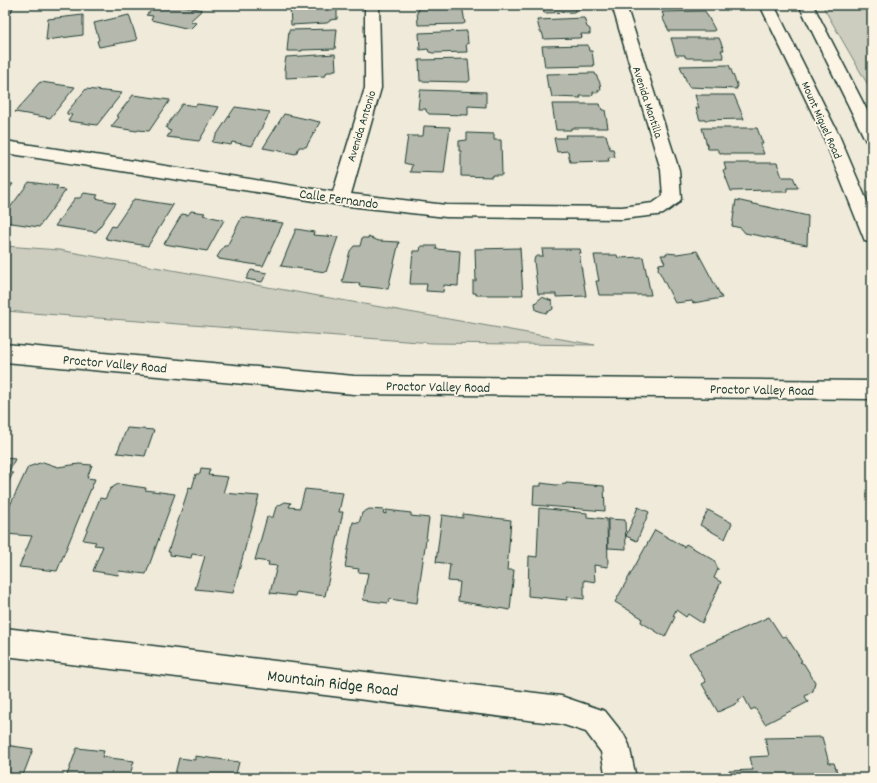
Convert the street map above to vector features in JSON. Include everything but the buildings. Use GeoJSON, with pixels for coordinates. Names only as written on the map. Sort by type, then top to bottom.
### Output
{"type":"FeatureCollection","features":[{"type":"Feature","properties":{"kind":"street"},"geometry":{"type":"LineString","coordinates":[[5,9],[6,5]]}},
{"type":"Feature","properties":{"kind":"street","name":"Avenida Antonio"},"geometry":{"type":"LineString","coordinates":[[340,199],[373,88],[372,5]]}},
{"type":"Feature","properties":{"kind":"street","name":"Avenida Mantilla"},"geometry":{"type":"LineString","coordinates":[[619,5],[670,170],[672,199]]}},
{"type":"Feature","properties":{"kind":"street","name":"Mount Miguel Road"},"geometry":{"type":"LineString","coordinates":[[767,5],[830,133],[872,236]]}},
{"type":"Feature","properties":{"kind":"street"},"geometry":{"type":"LineString","coordinates":[[806,5],[872,137]]}},
{"type":"Feature","properties":{"kind":"street","name":"Calle Fernando"},"geometry":{"type":"LineString","coordinates":[[5,147],[340,199],[446,211],[615,213],[657,209],[672,199]]}},
{"type":"Feature","properties":{"kind":"street","name":"Proctor Valley Road"},"geometry":{"type":"LineString","coordinates":[[5,353],[354,385],[872,390]]}},
{"type":"Feature","properties":{"kind":"street","name":"Mountain Ridge Road"},"geometry":{"type":"LineString","coordinates":[[5,642],[561,710],[595,722],[614,745],[621,778]]}},
{"type":"Feature","properties":{"kind":"shaded area"},"geometry":{"type":"Polygon","coordinates":[[[822,5],[872,5],[872,92],[822,5]]]}},
{"type":"Feature","properties":{"kind":"shaded area"},"geometry":{"type":"Polygon","coordinates":[[[5,246],[59,250],[595,345],[432,343],[5,311],[5,246]]]}}]}
